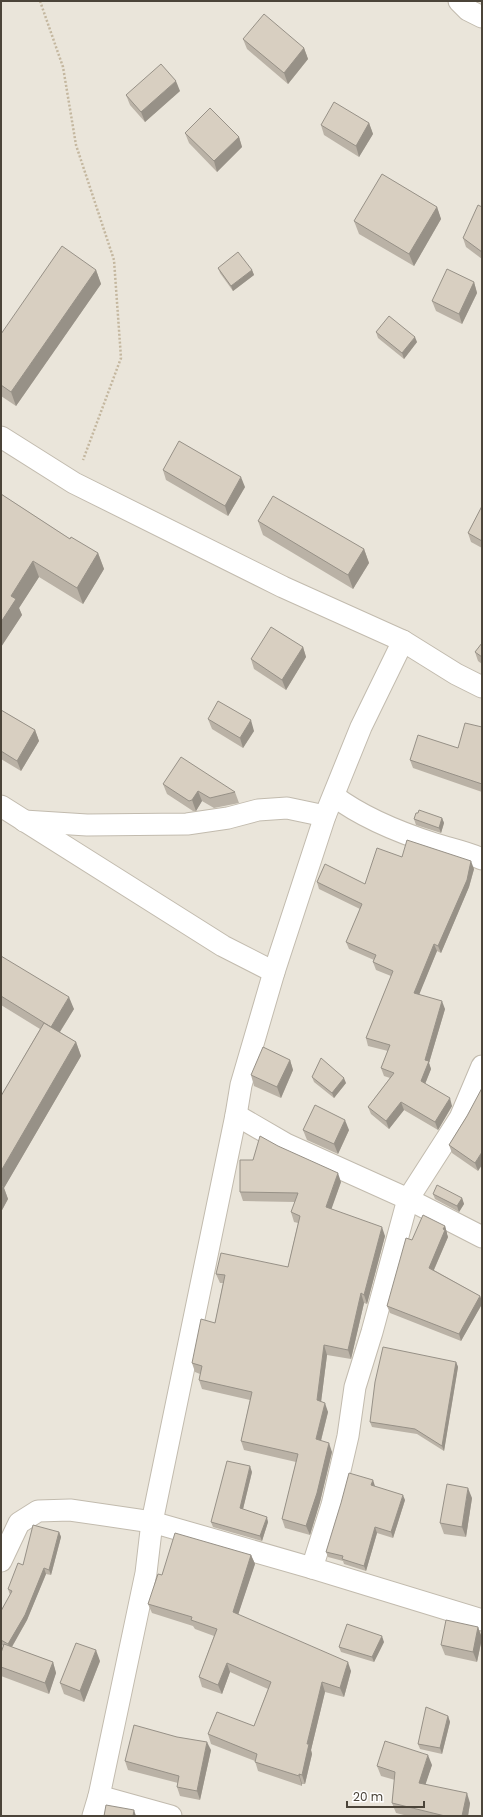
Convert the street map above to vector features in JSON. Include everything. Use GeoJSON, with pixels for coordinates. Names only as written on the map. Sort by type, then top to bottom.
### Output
{"type":"FeatureCollection","features":[{"type":"Feature","properties":{"kind":"street"},"geometry":{"type":"LineString","coordinates":[[459,1],[468,10],[482,17]]}},
{"type":"Feature","properties":{"kind":"street"},"geometry":{"type":"LineString","coordinates":[[1,437],[74,483],[282,587],[403,641],[456,674],[482,687]]}},
{"type":"Feature","properties":{"kind":"street"},"geometry":{"type":"LineString","coordinates":[[93,1816],[99,1796],[146,1573],[152,1522],[236,1116],[241,1085],[274,972],[325,816],[361,727],[403,641]]}},
{"type":"Feature","properties":{"kind":"street"},"geometry":{"type":"LineString","coordinates":[[334,796],[348,807],[384,824],[434,844],[474,855],[482,859]]}},
{"type":"Feature","properties":{"kind":"street"},"geometry":{"type":"LineString","coordinates":[[1,806],[223,946],[274,972]]}},
{"type":"Feature","properties":{"kind":"street"},"geometry":{"type":"LineString","coordinates":[[23,821],[87,825],[187,824],[228,818],[258,810],[287,808],[325,816]]}},
{"type":"Feature","properties":{"kind":"street"},"geometry":{"type":"LineString","coordinates":[[312,1568],[332,1505],[348,1436],[355,1386],[372,1332],[408,1199],[460,1118],[482,1066]]}},
{"type":"Feature","properties":{"kind":"street"},"geometry":{"type":"LineString","coordinates":[[236,1116],[286,1144],[408,1199],[482,1237]]}},
{"type":"Feature","properties":{"kind":"street"},"geometry":{"type":"LineString","coordinates":[[1,1561],[19,1523],[38,1511],[70,1510],[152,1522],[312,1568],[482,1620]]}},
{"type":"Feature","properties":{"kind":"street"},"geometry":{"type":"LineString","coordinates":[[99,1796],[171,1816]]}},
{"type":"Feature","properties":{"kind":"path"},"geometry":{"type":"LineString","coordinates":[[40,1],[63,67],[76,145],[114,260],[121,358],[74,483]]}},
{"type":"Feature","properties":{"kind":"shaded area"},"geometry":{"type":"Polygon","coordinates":[[[1,1],[482,1],[482,1816],[1,1816],[1,1]]]}},
{"type":"Feature","properties":{"kind":"building"},"geometry":{"type":"Polygon","coordinates":[[[264,14],[304,48],[284,73],[243,39],[264,14]]]}},
{"type":"Feature","properties":{"kind":"building"},"geometry":{"type":"Polygon","coordinates":[[[161,64],[176,81],[141,112],[126,95],[161,64]]]}},
{"type":"Feature","properties":{"kind":"building"},"geometry":{"type":"Polygon","coordinates":[[[334,102],[369,123],[356,146],[321,125],[334,102]]]}},
{"type":"Feature","properties":{"kind":"building"},"geometry":{"type":"Polygon","coordinates":[[[210,108],[239,137],[214,161],[185,133],[210,108]]]}},
{"type":"Feature","properties":{"kind":"building"},"geometry":{"type":"Polygon","coordinates":[[[382,174],[437,207],[409,254],[354,221],[382,174]]]}},
{"type":"Feature","properties":{"kind":"building"},"geometry":{"type":"Polygon","coordinates":[[[478,205],[482,207],[482,252],[463,238],[478,205]]]}},
{"type":"Feature","properties":{"kind":"building"},"geometry":{"type":"Polygon","coordinates":[[[62,246],[96,270],[11,392],[1,385],[1,334],[62,246]]]}},
{"type":"Feature","properties":{"kind":"building"},"geometry":{"type":"Polygon","coordinates":[[[238,252],[252,270],[231,286],[218,268],[238,252]]]}},
{"type":"Feature","properties":{"kind":"building"},"geometry":{"type":"Polygon","coordinates":[[[447,269],[474,282],[459,314],[432,301],[447,269]]]}},
{"type":"Feature","properties":{"kind":"building"},"geometry":{"type":"Polygon","coordinates":[[[389,316],[415,337],[402,353],[376,332],[389,316]]]}},
{"type":"Feature","properties":{"kind":"building"},"geometry":{"type":"Polygon","coordinates":[[[179,441],[241,477],[225,506],[163,470],[179,441]]]}},
{"type":"Feature","properties":{"kind":"building"},"geometry":{"type":"Polygon","coordinates":[[[1,494],[70,539],[71,537],[98,553],[77,588],[33,561],[11,596],[16,599],[1,622],[1,494]]]}},
{"type":"Feature","properties":{"kind":"building"},"geometry":{"type":"Polygon","coordinates":[[[273,496],[364,549],[348,575],[258,521],[273,496]]]}},
{"type":"Feature","properties":{"kind":"building"},"geometry":{"type":"Polygon","coordinates":[[[482,506],[482,541],[468,533],[482,506]]]}},
{"type":"Feature","properties":{"kind":"building"},"geometry":{"type":"Polygon","coordinates":[[[271,627],[303,647],[282,680],[251,659],[271,627]]]}},
{"type":"Feature","properties":{"kind":"building"},"geometry":{"type":"Polygon","coordinates":[[[482,643],[482,657],[475,652],[482,643]]]}},
{"type":"Feature","properties":{"kind":"building"},"geometry":{"type":"Polygon","coordinates":[[[218,701],[251,720],[240,738],[208,719],[218,701]]]}},
{"type":"Feature","properties":{"kind":"building"},"geometry":{"type":"Polygon","coordinates":[[[1,710],[35,730],[17,761],[1,751],[1,710]]]}},
{"type":"Feature","properties":{"kind":"building"},"geometry":{"type":"Polygon","coordinates":[[[465,723],[482,727],[482,784],[410,760],[418,735],[458,748],[465,723]]]}},
{"type":"Feature","properties":{"kind":"building"},"geometry":{"type":"Polygon","coordinates":[[[181,757],[235,792],[210,798],[198,791],[192,800],[189,801],[163,784],[181,757]]]}},
{"type":"Feature","properties":{"kind":"building"},"geometry":{"type":"Polygon","coordinates":[[[419,810],[442,818],[439,828],[414,819],[419,810]]]}},
{"type":"Feature","properties":{"kind":"building"},"geometry":{"type":"Polygon","coordinates":[[[407,840],[471,861],[467,880],[438,946],[434,944],[414,993],[442,1001],[425,1060],[429,1061],[421,1081],[450,1098],[435,1122],[401,1102],[386,1121],[368,1107],[394,1073],[381,1068],[390,1045],[366,1038],[393,971],[373,962],[376,955],[346,942],[362,904],[317,882],[325,864],[365,884],[377,848],[402,857],[407,840]]]}},
{"type":"Feature","properties":{"kind":"building"},"geometry":{"type":"Polygon","coordinates":[[[1,956],[69,997],[51,1027],[1,996],[1,956]]]}},
{"type":"Feature","properties":{"kind":"building"},"geometry":{"type":"Polygon","coordinates":[[[44,1023],[76,1042],[1,1171],[1,1096],[44,1023]]]}},
{"type":"Feature","properties":{"kind":"building"},"geometry":{"type":"Polygon","coordinates":[[[263,1047],[290,1060],[277,1087],[251,1075],[263,1047]]]}},
{"type":"Feature","properties":{"kind":"building"},"geometry":{"type":"Polygon","coordinates":[[[321,1058],[344,1078],[332,1093],[312,1077],[321,1058]]]}},
{"type":"Feature","properties":{"kind":"building"},"geometry":{"type":"Polygon","coordinates":[[[482,1088],[482,1152],[475,1163],[449,1145],[482,1088]]]}},
{"type":"Feature","properties":{"kind":"building"},"geometry":{"type":"Polygon","coordinates":[[[315,1105],[345,1120],[334,1144],[303,1130],[315,1105]]]}},
{"type":"Feature","properties":{"kind":"building"},"geometry":{"type":"Polygon","coordinates":[[[260,1136],[278,1146],[338,1173],[326,1207],[382,1227],[364,1295],[361,1293],[348,1350],[324,1345],[317,1400],[325,1403],[316,1439],[329,1443],[317,1493],[306,1526],[282,1519],[298,1454],[241,1441],[252,1392],[199,1380],[202,1366],[192,1363],[201,1319],[215,1323],[225,1275],[216,1274],[221,1253],[288,1267],[300,1216],[291,1212],[298,1193],[240,1192],[240,1160],[253,1160],[260,1136]]]}},
{"type":"Feature","properties":{"kind":"building"},"geometry":{"type":"Polygon","coordinates":[[[437,1185],[462,1198],[457,1206],[433,1194],[437,1185]]]}},
{"type":"Feature","properties":{"kind":"building"},"geometry":{"type":"Polygon","coordinates":[[[423,1215],[445,1226],[443,1229],[445,1230],[429,1268],[480,1296],[459,1334],[387,1306],[406,1238],[412,1240],[423,1215]]]}},
{"type":"Feature","properties":{"kind":"building"},"geometry":{"type":"Polygon","coordinates":[[[383,1347],[456,1362],[442,1446],[415,1429],[370,1422],[375,1382],[383,1347]]]}},
{"type":"Feature","properties":{"kind":"building"},"geometry":{"type":"Polygon","coordinates":[[[227,1461],[250,1466],[240,1508],[267,1517],[260,1536],[211,1522],[227,1461]]]}},
{"type":"Feature","properties":{"kind":"building"},"geometry":{"type":"Polygon","coordinates":[[[349,1473],[373,1480],[371,1485],[403,1495],[391,1532],[375,1527],[364,1566],[342,1559],[343,1556],[326,1552],[349,1473]]]}},
{"type":"Feature","properties":{"kind":"building"},"geometry":{"type":"Polygon","coordinates":[[[447,1484],[468,1488],[462,1527],[440,1523],[447,1484]]]}},
{"type":"Feature","properties":{"kind":"building"},"geometry":{"type":"Polygon","coordinates":[[[33,1525],[59,1532],[49,1570],[44,1568],[25,1615],[8,1644],[1,1640],[1,1611],[12,1591],[8,1589],[18,1563],[23,1565],[33,1525]]]}},
{"type":"Feature","properties":{"kind":"building"},"geometry":{"type":"Polygon","coordinates":[[[175,1533],[251,1555],[233,1612],[348,1662],[340,1688],[322,1682],[307,1744],[309,1744],[302,1775],[299,1774],[299,1776],[255,1762],[257,1754],[208,1734],[217,1712],[254,1726],[271,1682],[227,1663],[218,1685],[199,1677],[217,1629],[191,1620],[192,1617],[148,1604],[158,1574],[162,1575],[175,1533]]]}},
{"type":"Feature","properties":{"kind":"building"},"geometry":{"type":"Polygon","coordinates":[[[446,1620],[478,1627],[473,1652],[441,1645],[446,1620]]]}},
{"type":"Feature","properties":{"kind":"building"},"geometry":{"type":"Polygon","coordinates":[[[347,1624],[382,1636],[372,1657],[339,1647],[347,1624]]]}},
{"type":"Feature","properties":{"kind":"building"},"geometry":{"type":"Polygon","coordinates":[[[76,1643],[96,1650],[80,1691],[60,1683],[76,1643]]]}},
{"type":"Feature","properties":{"kind":"building"},"geometry":{"type":"Polygon","coordinates":[[[4,1644],[53,1662],[45,1683],[1,1667],[1,1653],[4,1644]]]}},
{"type":"Feature","properties":{"kind":"building"},"geometry":{"type":"Polygon","coordinates":[[[426,1707],[448,1716],[440,1748],[418,1744],[426,1707]]]}},
{"type":"Feature","properties":{"kind":"building"},"geometry":{"type":"Polygon","coordinates":[[[134,1725],[177,1737],[207,1742],[197,1791],[177,1787],[179,1776],[125,1761],[134,1725]]]}},
{"type":"Feature","properties":{"kind":"building"},"geometry":{"type":"Polygon","coordinates":[[[385,1741],[428,1755],[419,1783],[467,1793],[462,1816],[445,1816],[392,1803],[395,1772],[377,1766],[385,1741]]]}},
{"type":"Feature","properties":{"kind":"building"},"geometry":{"type":"Polygon","coordinates":[[[106,1805],[134,1810],[133,1816],[104,1816],[106,1805]]]}}]}
